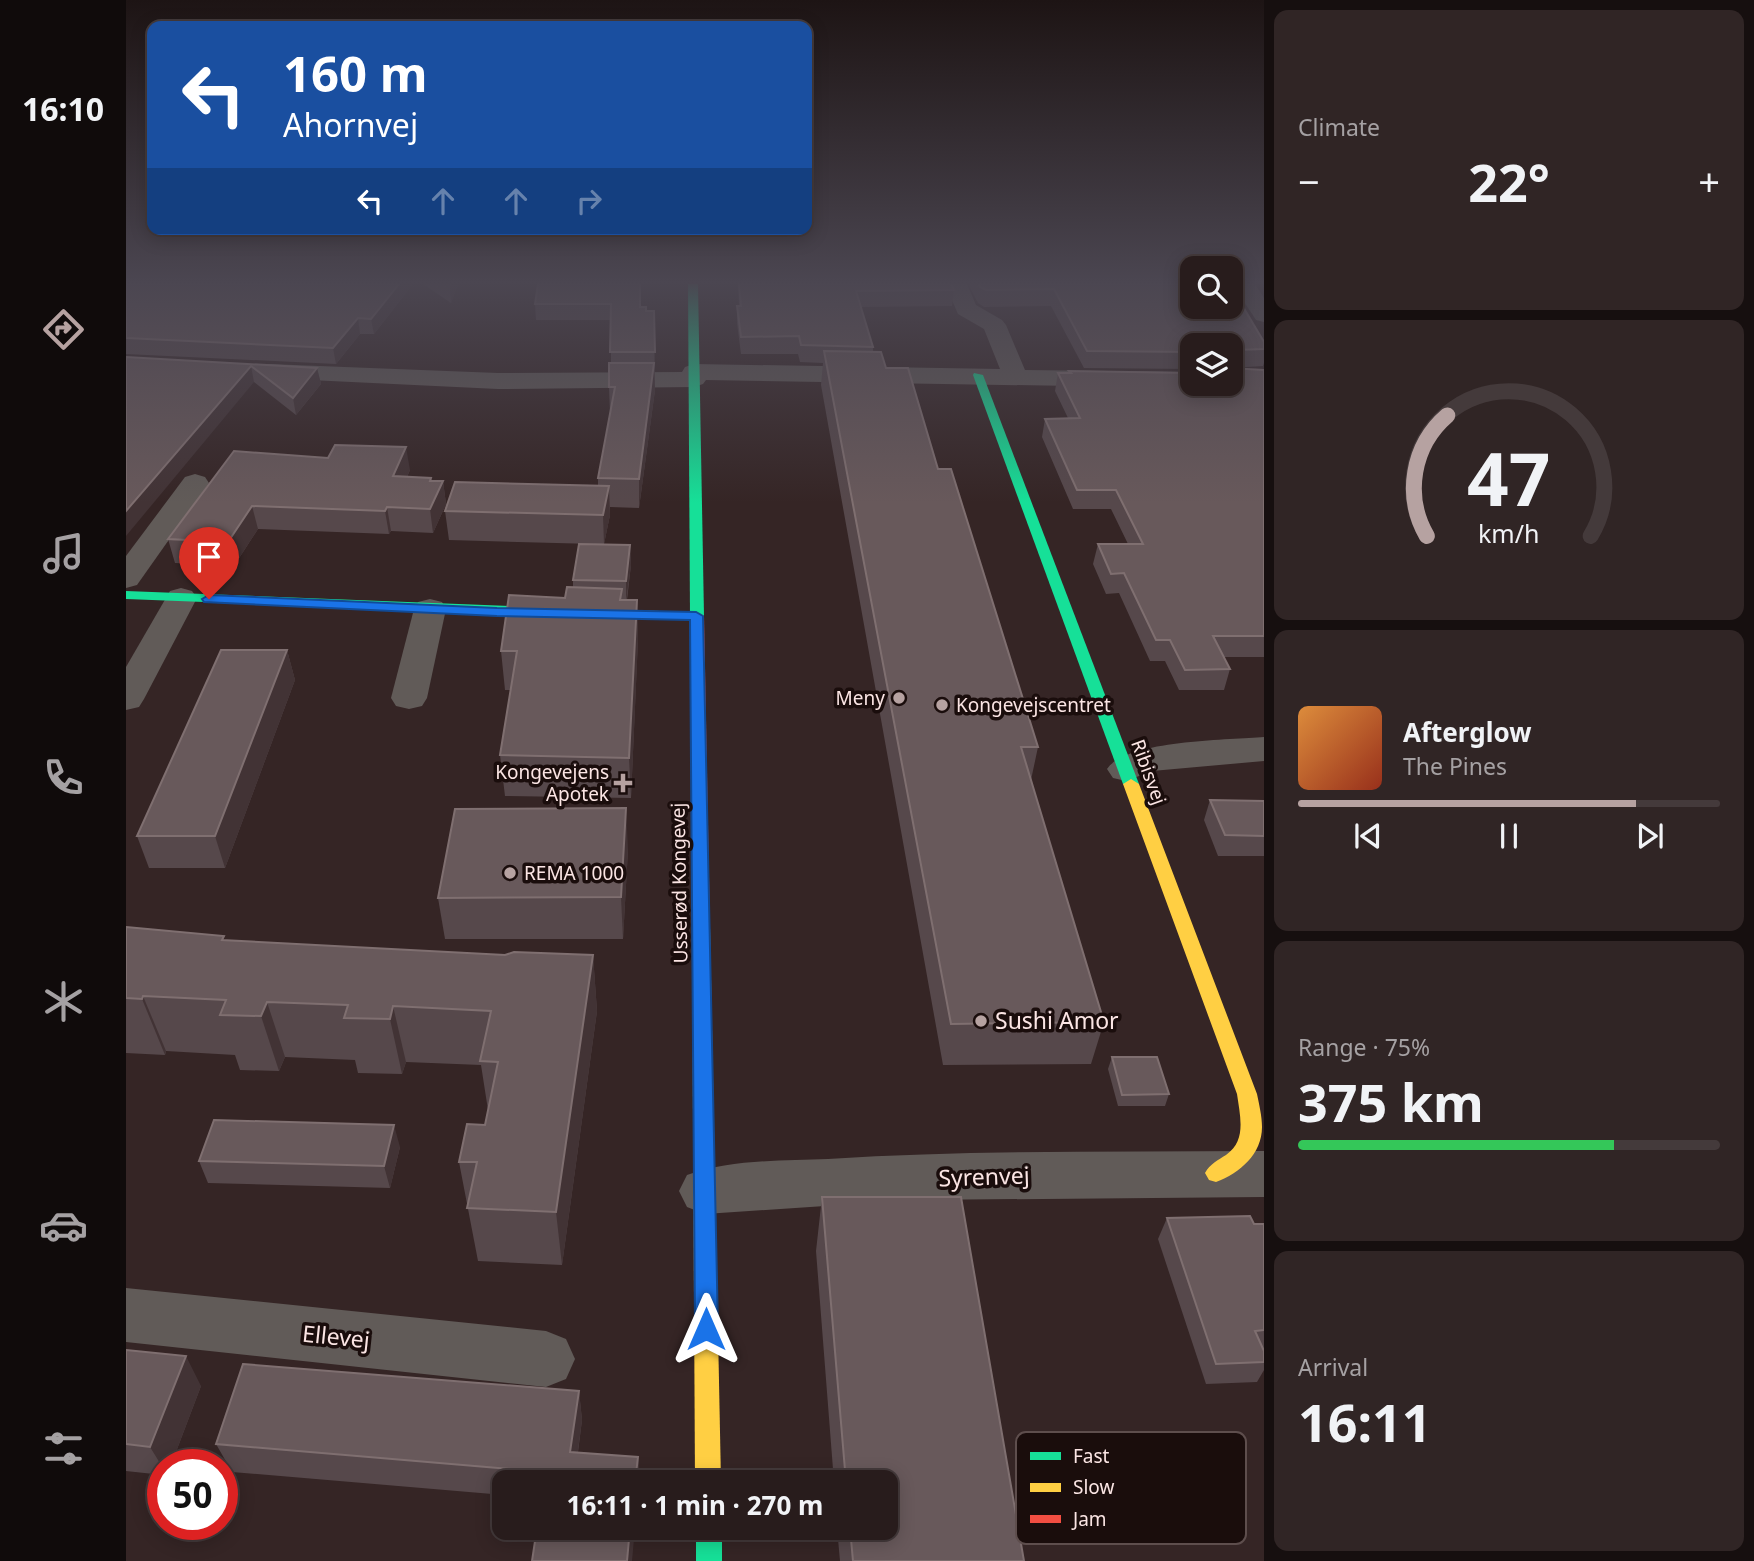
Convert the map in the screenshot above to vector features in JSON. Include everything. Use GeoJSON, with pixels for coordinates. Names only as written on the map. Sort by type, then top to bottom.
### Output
{"type":"FeatureCollection","features":[{"type":"Feature","properties":{"kind":"street","name":"Usserød Kongevej"},"geometry":{"type":"LineString","coordinates":[[694,357],[708,1470]]}},
{"type":"Feature","properties":{"kind":"street"},"geometry":{"type":"LineString","coordinates":[[1007,357],[1015,376]]}},
{"type":"Feature","properties":{"kind":"street"},"geometry":{"type":"LineString","coordinates":[[247,370],[498,381],[694,376],[978,375],[1180,380]]}},
{"type":"Feature","properties":{"kind":"street","name":"Ribisvej"},"geometry":{"type":"LineString","coordinates":[[978,375],[1247,1094],[1252,1128],[1240,1173]]}},
{"type":"Feature","properties":{"kind":"street"},"geometry":{"type":"LineString","coordinates":[[126,578],[195,483]]}},
{"type":"Feature","properties":{"kind":"street"},"geometry":{"type":"LineString","coordinates":[[126,595],[430,609],[696,616]]}},
{"type":"Feature","properties":{"kind":"street"},"geometry":{"type":"LineString","coordinates":[[126,699],[181,598]]}},
{"type":"Feature","properties":{"kind":"street"},"geometry":{"type":"LineString","coordinates":[[409,698],[430,609]]}},
{"type":"Feature","properties":{"kind":"street"},"geometry":{"type":"LineString","coordinates":[[1126,769],[1144,760],[1264,749]]}},
{"type":"Feature","properties":{"kind":"street","name":"Syrenvej"},"geometry":{"type":"LineString","coordinates":[[705,1191],[795,1182],[1240,1173]]}},
{"type":"Feature","properties":{"kind":"street","name":"Ellevej"},"geometry":{"type":"LineString","coordinates":[[126,1315],[546,1359]]}},
{"type":"Feature","properties":{"kind":"street"},"geometry":{"type":"LineString","coordinates":[[709,1540],[709,1561]]}},
{"type":"Feature","properties":{"kind":"building"},"geometry":{"type":"Polygon","coordinates":[[[126,357],[317,368],[293,398],[251,366],[126,511],[126,357]]]}},
{"type":"Feature","properties":{"kind":"building","name":"Kongevejscentret"},"geometry":{"type":"Polygon","coordinates":[[[825,357],[883,357],[886,368],[908,368],[938,469],[951,469],[1038,747],[1021,747],[1104,1022],[951,1024],[825,357]]]}},
{"type":"Feature","properties":{"kind":"building"},"geometry":{"type":"Polygon","coordinates":[[[609,363],[654,363],[639,479],[598,478],[615,387],[609,387],[609,363]]]}},
{"type":"Feature","properties":{"kind":"building"},"geometry":{"type":"Polygon","coordinates":[[[1243,369],[1264,370],[1264,636],[1213,636],[1230,669],[1185,670],[1170,640],[1156,640],[1124,573],[1111,574],[1098,544],[1143,544],[1116,490],[1077,490],[1045,419],[1080,418],[1058,373],[1071,373],[1069,371],[1180,373],[1180,396],[1243,396],[1243,369]]]}},
{"type":"Feature","properties":{"kind":"building"},"geometry":{"type":"Polygon","coordinates":[[[335,445],[406,447],[393,476],[443,481],[430,509],[387,507],[385,511],[252,506],[228,542],[168,539],[234,451],[328,458],[335,445]]]}},
{"type":"Feature","properties":{"kind":"building"},"geometry":{"type":"Polygon","coordinates":[[[455,482],[609,486],[603,515],[445,511],[455,482]]]}},
{"type":"Feature","properties":{"kind":"building"},"geometry":{"type":"Polygon","coordinates":[[[579,544],[630,545],[626,581],[573,580],[579,544]]]}},
{"type":"Feature","properties":{"kind":"building"},"geometry":{"type":"Polygon","coordinates":[[[567,587],[622,589],[620,600],[637,600],[629,758],[500,755],[517,651],[501,651],[509,595],[565,598],[567,587]]]}},
{"type":"Feature","properties":{"kind":"building"},"geometry":{"type":"Polygon","coordinates":[[[221,650],[287,650],[215,836],[137,836],[221,650]]]}},
{"type":"Feature","properties":{"kind":"building"},"geometry":{"type":"Polygon","coordinates":[[[1210,800],[1264,801],[1264,836],[1225,835],[1210,800]]]}},
{"type":"Feature","properties":{"kind":"building"},"geometry":{"type":"Polygon","coordinates":[[[626,808],[621,897],[438,898],[455,809],[626,808]]]}},
{"type":"Feature","properties":{"kind":"building"},"geometry":{"type":"Polygon","coordinates":[[[126,927],[224,936],[222,940],[505,955],[514,952],[593,955],[556,1212],[467,1208],[477,1162],[459,1162],[467,1124],[485,1125],[498,1062],[480,1061],[491,1011],[393,1006],[390,1019],[344,1018],[348,1005],[267,1002],[261,1016],[220,1015],[226,1000],[143,996],[142,999],[126,998],[126,927]]]}},
{"type":"Feature","properties":{"kind":"building"},"geometry":{"type":"Polygon","coordinates":[[[1112,1057],[1157,1057],[1169,1094],[1122,1095],[1112,1057]]]}},
{"type":"Feature","properties":{"kind":"building"},"geometry":{"type":"Polygon","coordinates":[[[214,1120],[394,1125],[384,1166],[199,1161],[214,1120]]]}},
{"type":"Feature","properties":{"kind":"building"},"geometry":{"type":"Polygon","coordinates":[[[822,1197],[961,1197],[1016,1515],[1016,1544],[1021,1544],[1024,1561],[853,1561],[851,1540],[898,1540],[898,1470],[845,1470],[822,1197]]]}},
{"type":"Feature","properties":{"kind":"building"},"geometry":{"type":"Polygon","coordinates":[[[1250,1216],[1254,1224],[1264,1224],[1264,1330],[1255,1331],[1264,1351],[1264,1362],[1216,1364],[1167,1218],[1250,1216]]]}},
{"type":"Feature","properties":{"kind":"building"},"geometry":{"type":"Polygon","coordinates":[[[126,1350],[186,1356],[150,1447],[126,1444],[126,1350]]]}},
{"type":"Feature","properties":{"kind":"building"},"geometry":{"type":"Polygon","coordinates":[[[243,1364],[579,1391],[570,1452],[638,1457],[636,1470],[522,1470],[216,1444],[243,1364]]]}},
{"type":"Feature","properties":{"kind":"building"},"geometry":{"type":"Polygon","coordinates":[[[535,1540],[629,1540],[627,1561],[532,1561],[535,1540]]]}},
{"type":"Feature","properties":{"kind":"traffic: fast"},"geometry":{"type":"LineString","coordinates":[[694,357],[697,616]]}},
{"type":"Feature","properties":{"kind":"traffic: fast"},"geometry":{"type":"LineString","coordinates":[[978,375],[1131,784]]}},
{"type":"Feature","properties":{"kind":"traffic: fast"},"geometry":{"type":"LineString","coordinates":[[126,595],[588,613]]}},
{"type":"Feature","properties":{"kind":"traffic: fast"},"geometry":{"type":"LineString","coordinates":[[709,1540],[709,1561]]}},
{"type":"Feature","properties":{"kind":"traffic: slow"},"geometry":{"type":"LineString","coordinates":[[588,613],[696,616]]}},
{"type":"Feature","properties":{"kind":"traffic: slow"},"geometry":{"type":"LineString","coordinates":[[1131,784],[1247,1094],[1252,1128],[1244,1154],[1216,1173]]}},
{"type":"Feature","properties":{"kind":"traffic: slow"},"geometry":{"type":"LineString","coordinates":[[701,928],[708,1470]]}},
{"type":"Feature","properties":{"kind":"traffic: jam"},"geometry":{"type":"LineString","coordinates":[[697,616],[701,928]]}},
{"type":"Feature","properties":{"kind":"place","name":"Meny"},"geometry":{"type":"Point","coordinates":[899,698]}},
{"type":"Feature","properties":{"kind":"place","name":"Kongevejscentret"},"geometry":{"type":"Point","coordinates":[942,705]}},
{"type":"Feature","properties":{"kind":"place","name":"Kongevejens Apotek"},"geometry":{"type":"Point","coordinates":[623,783]}},
{"type":"Feature","properties":{"kind":"place","name":"REMA 1000"},"geometry":{"type":"Point","coordinates":[510,873]}},
{"type":"Feature","properties":{"kind":"place","name":"Sushi Amor"},"geometry":{"type":"Point","coordinates":[981,1021]}},
{"type":"Feature","properties":{"kind":"route"},"geometry":{"type":"LineString","coordinates":[[209,599],[497,612],[696,616],[706,1329]]}}]}
